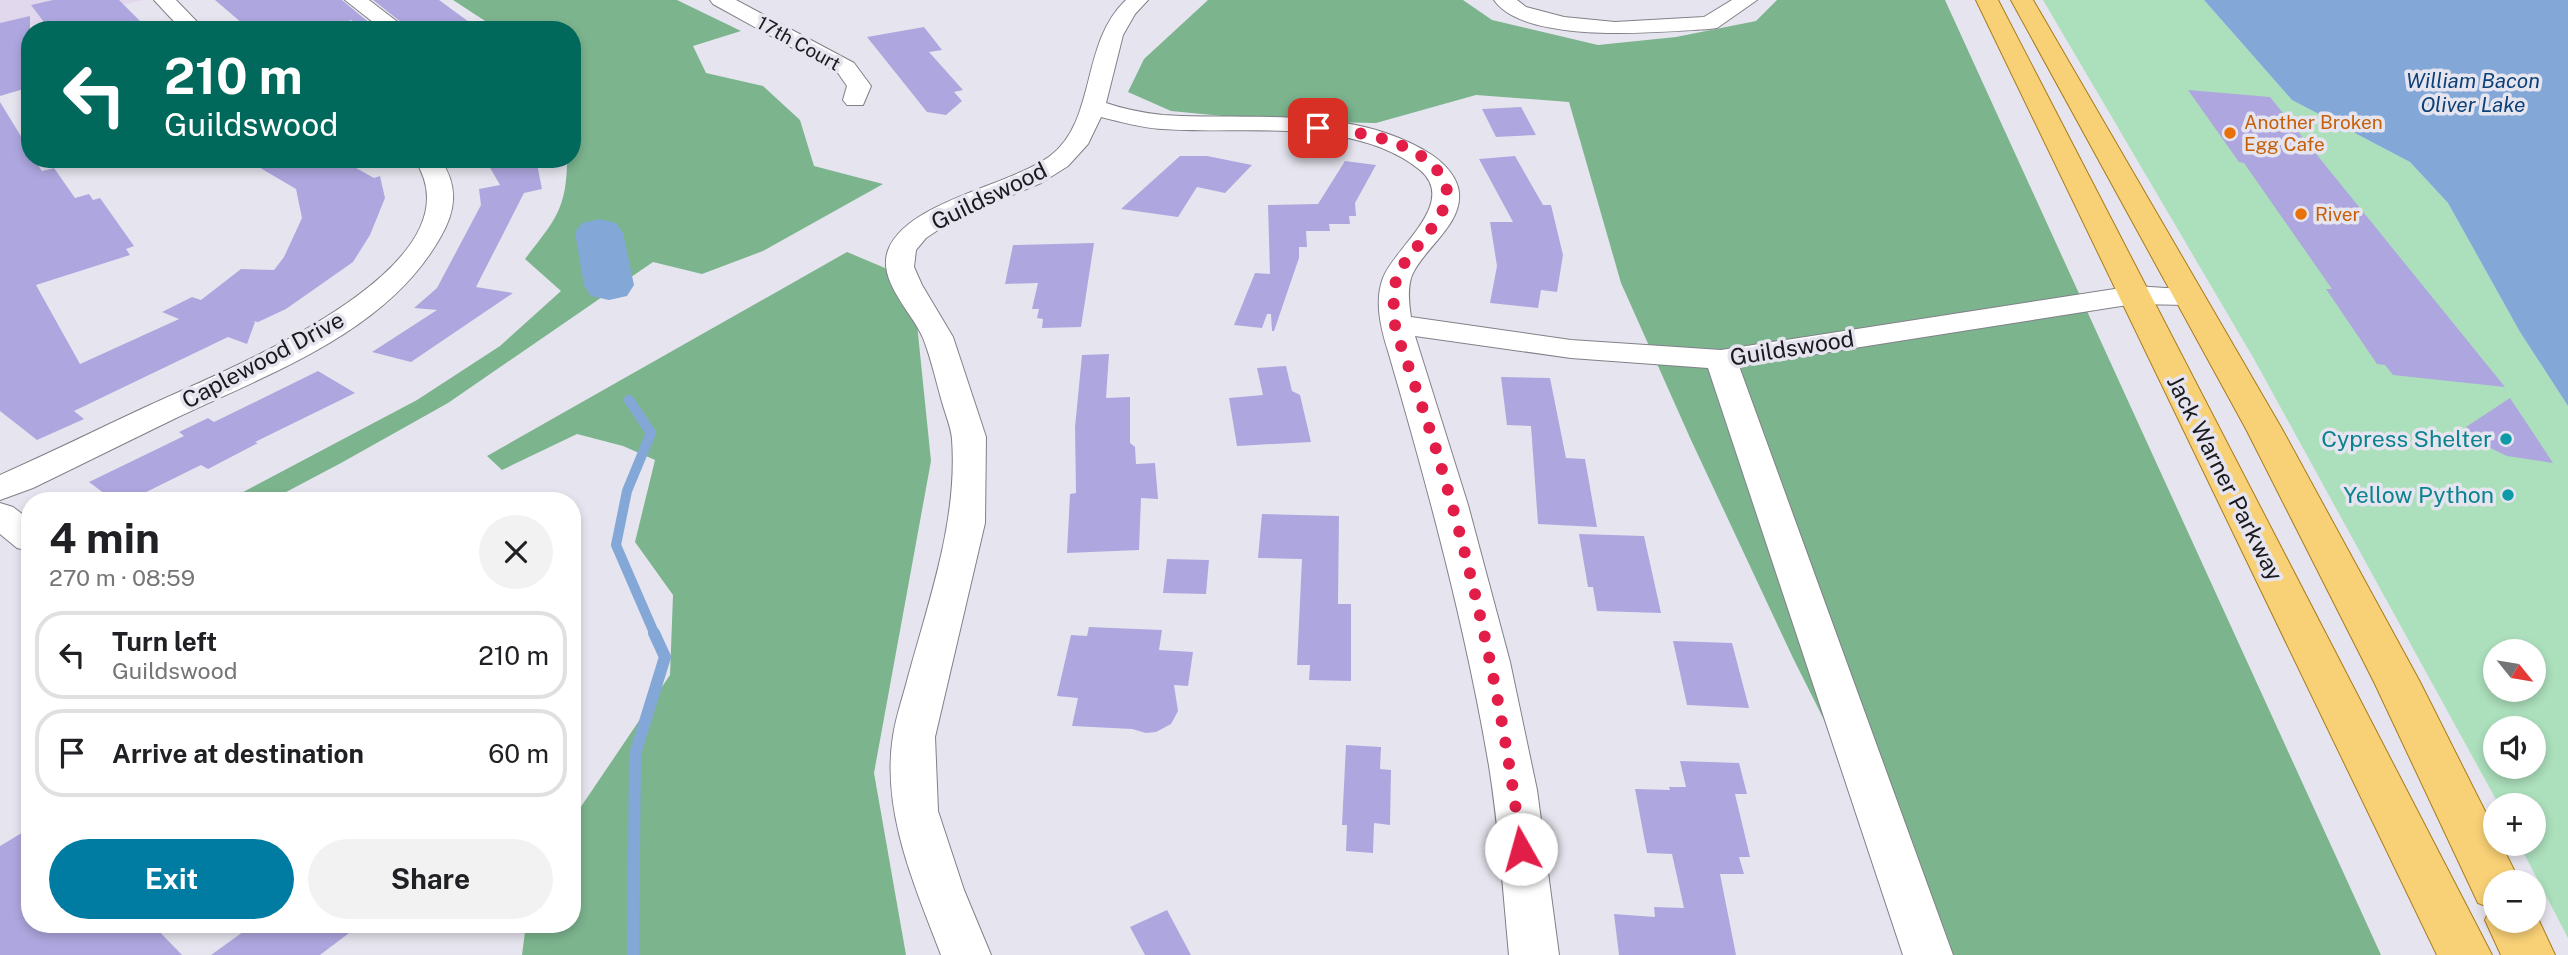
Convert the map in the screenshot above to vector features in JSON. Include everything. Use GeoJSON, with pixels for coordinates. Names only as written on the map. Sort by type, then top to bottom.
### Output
{"type":"FeatureCollection","features":[{"type":"Feature","properties":{"kind":"main road","name":"Jack Warner Parkway"},"geometry":{"type":"LineString","coordinates":[[1987,0],[2465,955]]}},
{"type":"Feature","properties":{"kind":"main road"},"geometry":{"type":"LineString","coordinates":[[2022,0],[2264,429],[2397,682],[2488,870]]}},
{"type":"Feature","properties":{"kind":"main road"},"geometry":{"type":"LineString","coordinates":[[2518,933],[2528,955]]}},
{"type":"Feature","properties":{"kind":"street"},"geometry":{"type":"LineString","coordinates":[[164,0],[185,21]]}},
{"type":"Feature","properties":{"kind":"street"},"geometry":{"type":"LineString","coordinates":[[355,0],[384,21]]}},
{"type":"Feature","properties":{"kind":"street","name":"Guildswood"},"geometry":{"type":"LineString","coordinates":[[966,955],[940,890],[915,811],[914,737],[967,523],[969,437],[938,337],[907,285],[900,267],[902,249],[916,232],[943,214],[1032,177],[1059,161],[1076,144],[1093,107],[1097,84],[1116,25],[1138,0]]}},
{"type":"Feature","properties":{"kind":"street"},"geometry":{"type":"LineString","coordinates":[[1504,0],[1519,12],[1564,23],[1615,28],[1709,23],[1747,0]]}},
{"type":"Feature","properties":{"kind":"street","name":"17th Court"},"geometry":{"type":"LineString","coordinates":[[736,2],[846,68],[859,86],[855,100]]}},
{"type":"Feature","properties":{"kind":"street"},"geometry":{"type":"LineString","coordinates":[[1093,107],[1160,122],[1346,131],[1394,143],[1430,165],[1442,176],[1448,191],[1444,208],[1397,277],[1395,324],[1438,455],[1475,593],[1511,770],[1534,955]]}},
{"type":"Feature","properties":{"kind":"street","name":"Caplewood Drive"},"geometry":{"type":"LineString","coordinates":[[0,489],[266,363],[320,334],[378,294],[411,264],[430,235],[440,211],[441,190],[433,168]]}},
{"type":"Feature","properties":{"kind":"street","name":"Guildswood"},"geometry":{"type":"LineString","coordinates":[[1395,324],[1570,349],[1721,359],[2134,295],[2188,296]]}},
{"type":"Feature","properties":{"kind":"street"},"geometry":{"type":"LineString","coordinates":[[1721,359],[1927,955]]}},
{"type":"Feature","properties":{"kind":"street"},"geometry":{"type":"LineString","coordinates":[[0,515],[21,532]]}},
{"type":"Feature","properties":{"kind":"shaded area"},"geometry":{"type":"Polygon","coordinates":[[[0,0],[144,0],[50,21],[21,21],[21,27],[0,32],[0,0]]]}},
{"type":"Feature","properties":{"kind":"green space"},"geometry":{"type":"Polygon","coordinates":[[[453,0],[677,0],[741,31],[693,46],[706,73],[763,86],[800,120],[814,166],[883,184],[763,251],[702,274],[653,262],[448,403],[286,492],[243,492],[417,400],[500,346],[561,291],[525,259],[557,214],[565,191],[566,168],[581,168],[581,21],[485,21],[453,0]]]}},
{"type":"Feature","properties":{"kind":"green space"},"geometry":{"type":"Polygon","coordinates":[[[1208,0],[1463,0],[1492,20],[1598,45],[1676,37],[1756,21],[1777,0],[1945,0],[2381,955],[1942,955],[1793,658],[1621,283],[1569,102],[1476,95],[1376,123],[1274,121],[1171,111],[1128,92],[1144,59],[1208,0]]]}},
{"type":"Feature","properties":{"kind":"green space"},"geometry":{"type":"Polygon","coordinates":[[[2043,0],[2204,0],[2292,100],[2410,162],[2448,203],[2520,332],[2568,406],[2568,938],[2546,896],[2546,870],[2533,870],[2525,856],[2546,856],[2546,793],[2492,793],[2485,779],[2546,779],[2546,716],[2483,716],[2483,776],[2254,359],[2043,0]]]}},
{"type":"Feature","properties":{"kind":"green space"},"geometry":{"type":"Polygon","coordinates":[[[847,252],[885,268],[917,324],[931,461],[874,773],[906,955],[522,955],[525,933],[581,933],[581,807],[670,675],[673,595],[635,542],[655,460],[623,446],[577,434],[502,470],[487,456],[847,252]]]}},
{"type":"Feature","properties":{"kind":"water","name":"William Bacon Oliver Lake"},"geometry":{"type":"Polygon","coordinates":[[[2204,0],[2568,0],[2568,406],[2520,332],[2448,203],[2410,162],[2292,100],[2204,0]]]}},
{"type":"Feature","properties":{"kind":"building"},"geometry":{"type":"Polygon","coordinates":[[[53,0],[119,0],[140,21],[43,21],[31,5],[53,0]]]}},
{"type":"Feature","properties":{"kind":"building"},"geometry":{"type":"Polygon","coordinates":[[[215,0],[342,0],[367,21],[352,20],[240,21],[215,0]]]}},
{"type":"Feature","properties":{"kind":"building"},"geometry":{"type":"Polygon","coordinates":[[[373,0],[439,0],[468,21],[400,21],[373,0]]]}},
{"type":"Feature","properties":{"kind":"building"},"geometry":{"type":"Polygon","coordinates":[[[30,16],[30,21],[21,21],[21,90],[0,96],[0,23],[30,16]]]}},
{"type":"Feature","properties":{"kind":"building"},"geometry":{"type":"Polygon","coordinates":[[[924,27],[942,50],[929,52],[963,90],[954,92],[962,101],[946,115],[927,112],[867,37],[924,27]]]}},
{"type":"Feature","properties":{"kind":"building"},"geometry":{"type":"Polygon","coordinates":[[[2188,90],[2270,97],[2505,387],[2393,375],[2385,365],[2377,364],[2326,289],[2332,289],[2244,163],[2239,162],[2188,90]]]}},
{"type":"Feature","properties":{"kind":"building"},"geometry":{"type":"Polygon","coordinates":[[[0,102],[21,136],[21,168],[40,168],[42,171],[54,168],[75,198],[89,194],[93,200],[100,198],[134,246],[126,249],[130,255],[36,285],[80,364],[179,319],[162,312],[192,297],[201,300],[241,269],[274,270],[284,257],[302,218],[296,189],[260,168],[356,168],[374,178],[380,176],[385,198],[370,235],[353,262],[286,309],[258,322],[252,321],[255,322],[247,344],[228,337],[74,411],[84,419],[37,440],[0,411],[0,102]]]}},
{"type":"Feature","properties":{"kind":"building"},"geometry":{"type":"Polygon","coordinates":[[[1521,107],[1536,135],[1496,137],[1482,109],[1521,107]]]}},
{"type":"Feature","properties":{"kind":"building"},"geometry":{"type":"Polygon","coordinates":[[[1180,156],[1207,156],[1252,165],[1225,193],[1197,187],[1178,217],[1121,209],[1180,156]]]}},
{"type":"Feature","properties":{"kind":"building"},"geometry":{"type":"Polygon","coordinates":[[[1515,156],[1543,205],[1551,205],[1563,255],[1557,292],[1541,290],[1538,308],[1490,303],[1497,266],[1490,222],[1513,222],[1479,159],[1515,156]]]}},
{"type":"Feature","properties":{"kind":"building"},"geometry":{"type":"Polygon","coordinates":[[[1345,161],[1376,165],[1355,203],[1356,216],[1349,216],[1350,224],[1329,224],[1330,231],[1306,231],[1307,247],[1299,247],[1299,258],[1274,331],[1271,314],[1267,314],[1262,328],[1234,325],[1255,273],[1270,274],[1268,205],[1318,204],[1345,161]]]}},
{"type":"Feature","properties":{"kind":"building"},"geometry":{"type":"Polygon","coordinates":[[[490,168],[538,168],[542,189],[524,193],[476,287],[513,293],[411,362],[372,352],[437,310],[414,308],[437,288],[481,205],[479,189],[500,185],[490,168]]]}},
{"type":"Feature","properties":{"kind":"building"},"geometry":{"type":"Polygon","coordinates":[[[1094,243],[1081,327],[1042,328],[1043,319],[1037,318],[1039,309],[1032,309],[1038,283],[1005,284],[1013,245],[1094,243]]]}},
{"type":"Feature","properties":{"kind":"building"},"geometry":{"type":"Polygon","coordinates":[[[1109,354],[1106,398],[1130,397],[1130,443],[1135,447],[1136,464],[1155,463],[1158,499],[1141,498],[1139,550],[1067,553],[1070,494],[1076,493],[1075,427],[1082,355],[1109,354]]]}},
{"type":"Feature","properties":{"kind":"building"},"geometry":{"type":"Polygon","coordinates":[[[1286,366],[1292,391],[1300,395],[1311,442],[1237,446],[1229,398],[1263,395],[1257,368],[1286,366]]]}},
{"type":"Feature","properties":{"kind":"building"},"geometry":{"type":"Polygon","coordinates":[[[318,371],[355,393],[255,442],[258,443],[208,469],[201,465],[146,492],[102,492],[89,482],[184,436],[179,432],[208,418],[214,422],[318,371]]]}},
{"type":"Feature","properties":{"kind":"building"},"geometry":{"type":"Polygon","coordinates":[[[1501,377],[1550,378],[1566,458],[1585,459],[1597,527],[1538,524],[1531,426],[1507,425],[1501,377]]]}},
{"type":"Feature","properties":{"kind":"building","name":"Cypress Shelter"},"geometry":{"type":"Polygon","coordinates":[[[2510,398],[2553,463],[2507,456],[2478,442],[2466,427],[2510,398]]]}},
{"type":"Feature","properties":{"kind":"building"},"geometry":{"type":"Polygon","coordinates":[[[1262,514],[1339,516],[1338,604],[1351,604],[1351,681],[1309,680],[1310,665],[1297,665],[1302,559],[1258,558],[1262,514]]]}},
{"type":"Feature","properties":{"kind":"building"},"geometry":{"type":"Polygon","coordinates":[[[1579,534],[1644,536],[1661,613],[1597,611],[1593,587],[1588,587],[1579,534]]]}},
{"type":"Feature","properties":{"kind":"building"},"geometry":{"type":"Polygon","coordinates":[[[1167,559],[1209,560],[1206,594],[1163,593],[1167,559]]]}},
{"type":"Feature","properties":{"kind":"building"},"geometry":{"type":"Polygon","coordinates":[[[1089,627],[1162,630],[1159,650],[1193,652],[1188,686],[1174,685],[1178,711],[1171,724],[1156,732],[1146,733],[1132,729],[1072,726],[1078,698],[1057,696],[1071,635],[1087,636],[1089,627]]]}},
{"type":"Feature","properties":{"kind":"building"},"geometry":{"type":"Polygon","coordinates":[[[1673,641],[1732,643],[1749,708],[1687,705],[1673,641]]]}},
{"type":"Feature","properties":{"kind":"building"},"geometry":{"type":"Polygon","coordinates":[[[1346,745],[1381,747],[1380,769],[1391,770],[1390,825],[1374,823],[1373,853],[1346,851],[1347,825],[1342,825],[1346,745]]]}},
{"type":"Feature","properties":{"kind":"building"},"geometry":{"type":"Polygon","coordinates":[[[1680,761],[1739,763],[1747,794],[1735,794],[1750,857],[1739,857],[1744,874],[1720,874],[1736,955],[1619,955],[1614,914],[1655,917],[1654,907],[1684,908],[1672,854],[1647,853],[1635,789],[1670,790],[1669,787],[1686,787],[1680,761]]]}},
{"type":"Feature","properties":{"kind":"building"},"geometry":{"type":"Polygon","coordinates":[[[21,833],[21,933],[161,933],[182,955],[0,955],[0,846],[21,833]]]}},
{"type":"Feature","properties":{"kind":"building"},"geometry":{"type":"Polygon","coordinates":[[[1167,910],[1191,955],[1145,955],[1130,927],[1167,910]]]}},
{"type":"Feature","properties":{"kind":"building"},"geometry":{"type":"Polygon","coordinates":[[[242,933],[349,933],[320,955],[211,955],[242,933]]]}},
{"type":"Feature","properties":{"kind":"waterway"},"geometry":{"type":"LineString","coordinates":[[599,233],[609,285]]}},
{"type":"Feature","properties":{"kind":"waterway"},"geometry":{"type":"LineString","coordinates":[[629,400],[651,433],[627,491],[616,545],[655,635]]}},
{"type":"Feature","properties":{"kind":"waterway"},"geometry":{"type":"LineString","coordinates":[[633,955],[635,754],[665,657],[654,633]]}},
{"type":"Feature","properties":{"kind":"place","name":"Another Broken Egg Cafe"},"geometry":{"type":"Point","coordinates":[2230,133]}},
{"type":"Feature","properties":{"kind":"place","name":"River"},"geometry":{"type":"Point","coordinates":[2301,214]}},
{"type":"Feature","properties":{"kind":"place","name":"Cypress Shelter"},"geometry":{"type":"Point","coordinates":[2506,439]}},
{"type":"Feature","properties":{"kind":"place","name":"Yellow Python"},"geometry":{"type":"Point","coordinates":[2508,495]}},
{"type":"Feature","properties":{"kind":"route"},"geometry":{"type":"LineString","coordinates":[[1318,128],[1374,136],[1415,153],[1442,176],[1448,191],[1444,208],[1397,277],[1395,324],[1438,455],[1475,593],[1511,770],[1521,849]]}}]}
